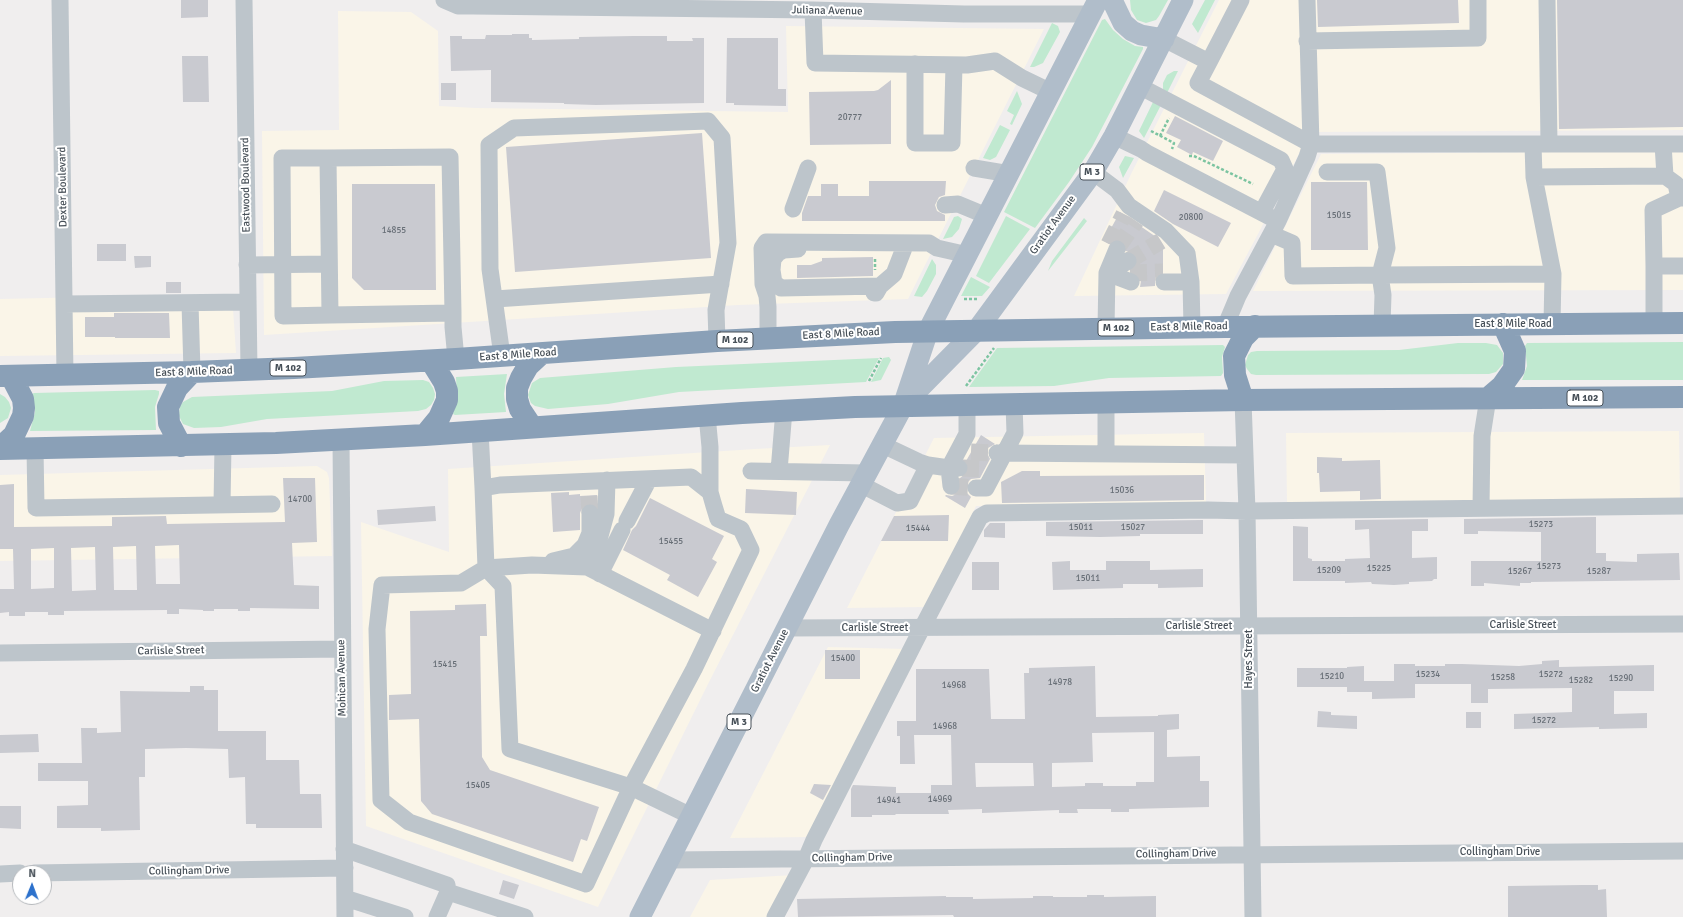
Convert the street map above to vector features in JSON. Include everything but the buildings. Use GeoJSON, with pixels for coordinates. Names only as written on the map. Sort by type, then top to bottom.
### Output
{"type":"FeatureCollection","features":[{"type":"Feature","properties":{"kind":"highway","name":"East 8 Mile Road"},"geometry":{"type":"LineString","coordinates":[[6,376],[249,370],[431,361],[768,338],[928,331],[1256,326],[1683,323]]}},
{"type":"Feature","properties":{"kind":"highway"},"geometry":{"type":"LineString","coordinates":[[1488,398],[1502,386],[1514,368],[1515,351],[1503,324]]}},
{"type":"Feature","properties":{"kind":"highway"},"geometry":{"type":"LineString","coordinates":[[1243,400],[1235,375],[1234,356],[1243,338],[1256,326]]}},
{"type":"Feature","properties":{"kind":"highway"},"geometry":{"type":"LineString","coordinates":[[532,427],[520,409],[517,399],[517,388],[528,366],[541,354]]}},
{"type":"Feature","properties":{"kind":"highway"},"geometry":{"type":"LineString","coordinates":[[425,435],[439,418],[447,400],[447,390],[444,382],[431,361]]}},
{"type":"Feature","properties":{"kind":"highway"},"geometry":{"type":"LineString","coordinates":[[181,446],[169,423],[168,407],[177,388],[192,372]]}},
{"type":"Feature","properties":{"kind":"highway"},"geometry":{"type":"LineString","coordinates":[[0,449],[14,435],[23,416],[24,408],[23,399],[6,376]]}},
{"type":"Feature","properties":{"kind":"highway","name":"M 102"},"geometry":{"type":"LineString","coordinates":[[0,449],[223,445],[342,440],[784,410],[903,406],[966,396],[1014,404],[1243,400],[1683,397]]}},
{"type":"Feature","properties":{"kind":"main road"},"geometry":{"type":"LineString","coordinates":[[1112,0],[1123,23],[1132,31],[1164,39]]}},
{"type":"Feature","properties":{"kind":"main road","name":"Gratiot Avenue"},"geometry":{"type":"LineString","coordinates":[[903,406],[977,330],[1093,172],[1114,136],[1183,0]]}},
{"type":"Feature","properties":{"kind":"main road","name":"Gratiot Avenue"},"geometry":{"type":"LineString","coordinates":[[640,917],[786,628],[881,444],[903,406],[928,331],[1095,7]]}},
{"type":"Feature","properties":{"kind":"street","name":"Dexter Boulevard"},"geometry":{"type":"LineString","coordinates":[[60,0],[65,375]]}},
{"type":"Feature","properties":{"kind":"street","name":"Eastwood Boulevard"},"geometry":{"type":"LineString","coordinates":[[244,0],[249,370]]}},
{"type":"Feature","properties":{"kind":"street","name":"Juliana Avenue"},"geometry":{"type":"LineString","coordinates":[[444,0],[458,6],[813,10],[968,7],[1095,7]]}},
{"type":"Feature","properties":{"kind":"street"},"geometry":{"type":"LineString","coordinates":[[1241,0],[1198,84],[1311,144],[1683,144]]}},
{"type":"Feature","properties":{"kind":"street"},"geometry":{"type":"LineString","coordinates":[[1225,327],[1238,296],[1274,227],[1307,157],[1311,144],[1307,0]]}},
{"type":"Feature","properties":{"kind":"street"},"geometry":{"type":"LineString","coordinates":[[1307,41],[1478,38],[1478,0]]}},
{"type":"Feature","properties":{"kind":"street"},"geometry":{"type":"LineString","coordinates":[[1547,0],[1541,144],[1534,177],[1553,274],[1552,324]]}},
{"type":"Feature","properties":{"kind":"street"},"geometry":{"type":"LineString","coordinates":[[813,10],[815,63],[967,65],[995,61],[1022,78],[1051,92]]}},
{"type":"Feature","properties":{"kind":"street"},"geometry":{"type":"LineString","coordinates":[[1164,39],[1209,62]]}},
{"type":"Feature","properties":{"kind":"street"},"geometry":{"type":"LineString","coordinates":[[915,64],[915,143],[952,143],[954,65]]}},
{"type":"Feature","properties":{"kind":"street"},"geometry":{"type":"LineString","coordinates":[[1139,86],[1281,160],[1285,170],[1262,212]]}},
{"type":"Feature","properties":{"kind":"street"},"geometry":{"type":"LineString","coordinates":[[502,356],[490,269],[489,145],[514,128],[708,121],[722,138],[728,242],[716,310],[717,341]]}},
{"type":"Feature","properties":{"kind":"street"},"geometry":{"type":"LineString","coordinates":[[1114,136],[1262,212],[1274,227],[1292,243],[1293,276],[1553,274]]}},
{"type":"Feature","properties":{"kind":"street"},"geometry":{"type":"LineString","coordinates":[[1372,144],[1387,248],[1380,275],[1383,295],[1382,325]]}},
{"type":"Feature","properties":{"kind":"street"},"geometry":{"type":"LineString","coordinates":[[1663,144],[1665,176]]}},
{"type":"Feature","properties":{"kind":"street"},"geometry":{"type":"LineString","coordinates":[[453,313],[283,316],[282,158],[450,157],[453,313],[456,359]]}},
{"type":"Feature","properties":{"kind":"street"},"geometry":{"type":"LineString","coordinates":[[328,158],[330,315]]}},
{"type":"Feature","properties":{"kind":"street"},"geometry":{"type":"LineString","coordinates":[[793,209],[808,168]]}},
{"type":"Feature","properties":{"kind":"street"},"geometry":{"type":"LineString","coordinates":[[974,168],[1010,174]]}},
{"type":"Feature","properties":{"kind":"street"},"geometry":{"type":"LineString","coordinates":[[1093,172],[1117,190],[1132,214],[1187,253],[1191,277],[1192,327]]}},
{"type":"Feature","properties":{"kind":"street"},"geometry":{"type":"LineString","coordinates":[[1327,172],[1377,172]]}},
{"type":"Feature","properties":{"kind":"street"},"geometry":{"type":"LineString","coordinates":[[1534,177],[1665,176],[1676,184],[1681,198],[1653,210],[1654,324]]}},
{"type":"Feature","properties":{"kind":"street"},"geometry":{"type":"LineString","coordinates":[[945,209],[958,204],[986,220]]}},
{"type":"Feature","properties":{"kind":"street"},"geometry":{"type":"LineString","coordinates":[[768,338],[767,296],[763,284],[762,248],[766,242],[904,247]]}},
{"type":"Feature","properties":{"kind":"street"},"geometry":{"type":"LineString","coordinates":[[880,286],[781,288],[774,283],[772,259],[784,250],[904,247],[929,243],[937,248],[968,255]]}},
{"type":"Feature","properties":{"kind":"street"},"geometry":{"type":"LineString","coordinates":[[767,296],[876,293],[880,286],[894,274],[904,247]]}},
{"type":"Feature","properties":{"kind":"street"},"geometry":{"type":"LineString","coordinates":[[1107,273],[1123,262],[1107,273]]}},
{"type":"Feature","properties":{"kind":"street"},"geometry":{"type":"LineString","coordinates":[[247,265],[329,264]]}},
{"type":"Feature","properties":{"kind":"street"},"geometry":{"type":"LineString","coordinates":[[1654,266],[1683,266]]}},
{"type":"Feature","properties":{"kind":"street"},"geometry":{"type":"LineString","coordinates":[[1106,328],[1107,273]]}},
{"type":"Feature","properties":{"kind":"street"},"geometry":{"type":"LineString","coordinates":[[1164,277],[1191,277]]}},
{"type":"Feature","properties":{"kind":"street"},"geometry":{"type":"LineString","coordinates":[[494,299],[720,284]]}},
{"type":"Feature","properties":{"kind":"street"},"geometry":{"type":"LineString","coordinates":[[64,304],[248,302]]}},
{"type":"Feature","properties":{"kind":"street"},"geometry":{"type":"LineString","coordinates":[[190,303],[192,372]]}},
{"type":"Feature","properties":{"kind":"street"},"geometry":{"type":"LineString","coordinates":[[966,396],[967,434],[986,452],[1245,455]]}},
{"type":"Feature","properties":{"kind":"street"},"geometry":{"type":"LineString","coordinates":[[1481,508],[1482,436],[1488,398]]}},
{"type":"Feature","properties":{"kind":"street","name":"Hayes Street"},"geometry":{"type":"LineString","coordinates":[[1243,400],[1247,511],[1253,917]]}},
{"type":"Feature","properties":{"kind":"street"},"geometry":{"type":"LineString","coordinates":[[1106,402],[1106,454]]}},
{"type":"Feature","properties":{"kind":"street"},"geometry":{"type":"LineString","coordinates":[[881,444],[928,465],[955,468],[986,452],[1015,434],[1014,404]]}},
{"type":"Feature","properties":{"kind":"street"},"geometry":{"type":"LineString","coordinates":[[779,471],[784,410]]}},
{"type":"Feature","properties":{"kind":"street"},"geometry":{"type":"LineString","coordinates":[[707,415],[710,447],[710,492],[718,519],[740,529],[751,550],[713,631],[665,725],[631,787],[586,884],[409,822],[381,800],[377,629],[382,585],[461,583],[486,568],[532,565],[594,570],[713,631]]}},
{"type":"Feature","properties":{"kind":"street"},"geometry":{"type":"LineString","coordinates":[[480,431],[486,568],[503,586],[510,749],[631,787],[691,816]]}},
{"type":"Feature","properties":{"kind":"street","name":"Mohican Avenue"},"geometry":{"type":"LineString","coordinates":[[342,440],[342,649],[345,917]]}},
{"type":"Feature","properties":{"kind":"street"},"geometry":{"type":"LineString","coordinates":[[222,505],[223,445]]}},
{"type":"Feature","properties":{"kind":"street"},"geometry":{"type":"LineString","coordinates":[[35,448],[36,508],[272,504]]}},
{"type":"Feature","properties":{"kind":"street"},"geometry":{"type":"LineString","coordinates":[[976,488],[986,488],[986,452]]}},
{"type":"Feature","properties":{"kind":"street"},"geometry":{"type":"LineString","coordinates":[[751,471],[779,471],[863,479],[897,503],[910,501],[928,465]]}},
{"type":"Feature","properties":{"kind":"street"},"geometry":{"type":"LineString","coordinates":[[951,486],[955,468]]}},
{"type":"Feature","properties":{"kind":"street"},"geometry":{"type":"LineString","coordinates":[[483,488],[500,485],[589,488],[607,480],[691,477],[710,492]]}},
{"type":"Feature","properties":{"kind":"street"},"geometry":{"type":"LineString","coordinates":[[594,570],[624,526],[648,479]]}},
{"type":"Feature","properties":{"kind":"street"},"geometry":{"type":"LineString","coordinates":[[594,570],[600,536],[606,514],[607,480]]}},
{"type":"Feature","properties":{"kind":"street"},"geometry":{"type":"LineString","coordinates":[[775,917],[980,517],[987,514],[1208,510],[1247,511],[1683,506]]}},
{"type":"Feature","properties":{"kind":"street"},"geometry":{"type":"LineString","coordinates":[[532,565],[574,556],[585,545],[588,539],[590,533],[590,513]]}},
{"type":"Feature","properties":{"kind":"street","name":"Carlisle Street"},"geometry":{"type":"LineString","coordinates":[[786,628],[1683,624]]}},
{"type":"Feature","properties":{"kind":"street","name":"Carlisle Street"},"geometry":{"type":"LineString","coordinates":[[0,653],[342,649]]}},
{"type":"Feature","properties":{"kind":"street"},"geometry":{"type":"LineString","coordinates":[[344,849],[447,885],[448,892],[437,917]]}},
{"type":"Feature","properties":{"kind":"street","name":"Collingham Drive"},"geometry":{"type":"LineString","coordinates":[[669,860],[1683,851]]}},
{"type":"Feature","properties":{"kind":"street","name":"Collingham Drive"},"geometry":{"type":"LineString","coordinates":[[52,873],[345,868]]}},
{"type":"Feature","properties":{"kind":"street"},"geometry":{"type":"LineString","coordinates":[[0,874],[12,873]]}},
{"type":"Feature","properties":{"kind":"street"},"geometry":{"type":"LineString","coordinates":[[448,892],[525,917]]}},
{"type":"Feature","properties":{"kind":"street"},"geometry":{"type":"LineString","coordinates":[[345,898],[405,917]]}},
{"type":"Feature","properties":{"kind":"path"},"geometry":{"type":"LineString","coordinates":[[1160,136],[1171,114]]}},
{"type":"Feature","properties":{"kind":"path"},"geometry":{"type":"LineString","coordinates":[[1150,131],[1174,143],[1172,149],[1178,153]]}},
{"type":"Feature","properties":{"kind":"path"},"geometry":{"type":"LineString","coordinates":[[1185,156],[1194,156],[1253,184]]}},
{"type":"Feature","properties":{"kind":"path"},"geometry":{"type":"LineString","coordinates":[[962,299],[978,299]]}},
{"type":"Feature","properties":{"kind":"path"},"geometry":{"type":"LineString","coordinates":[[966,396],[994,347]]}},
{"type":"Feature","properties":{"kind":"path"},"geometry":{"type":"LineString","coordinates":[[869,381],[881,358]]}},
{"type":"Feature","properties":{"kind":"shaded area"},"geometry":{"type":"Polygon","coordinates":[[[1219,0],[1683,0],[1683,130],[1310,132],[1226,294],[1074,296],[1132,172],[1219,0]]]}},
{"type":"Feature","properties":{"kind":"shaded area"},"geometry":{"type":"Polygon","coordinates":[[[338,11],[411,12],[438,31],[439,106],[475,108],[788,112],[786,26],[1044,29],[908,299],[738,305],[264,335],[262,131],[339,130],[338,11]]]}},
{"type":"Feature","properties":{"kind":"shaded area"},"geometry":{"type":"Polygon","coordinates":[[[1683,151],[1683,290],[1253,291],[1321,154],[1683,151]]]}},
{"type":"Feature","properties":{"kind":"shaded area"},"geometry":{"type":"Polygon","coordinates":[[[232,294],[236,353],[0,356],[0,299],[232,294]]]}},
{"type":"Feature","properties":{"kind":"shaded area"},"geometry":{"type":"Polygon","coordinates":[[[1679,431],[1680,501],[1287,502],[1286,433],[1679,431]]]}},
{"type":"Feature","properties":{"kind":"shaded area"},"geometry":{"type":"Polygon","coordinates":[[[1204,433],[1206,503],[976,506],[926,607],[847,608],[934,438],[1204,433]]]}},
{"type":"Feature","properties":{"kind":"shaded area"},"geometry":{"type":"Polygon","coordinates":[[[830,445],[709,682],[598,907],[366,826],[361,522],[449,552],[448,469],[830,445]]]}},
{"type":"Feature","properties":{"kind":"shaded area"},"geometry":{"type":"Polygon","coordinates":[[[317,466],[327,472],[329,478],[332,556],[0,561],[0,475],[317,466]]]}},
{"type":"Feature","properties":{"kind":"shaded area"},"geometry":{"type":"Polygon","coordinates":[[[828,647],[906,649],[808,837],[730,838],[828,647]]]}},
{"type":"Feature","properties":{"kind":"shaded area"},"geometry":{"type":"Polygon","coordinates":[[[793,875],[768,917],[690,917],[710,880],[793,875]]]}},
{"type":"Feature","properties":{"kind":"green space"},"geometry":{"type":"Polygon","coordinates":[[[1130,0],[1168,0],[1156,20],[1146,23],[1137,20],[1131,10],[1130,0]]]}},
{"type":"Feature","properties":{"kind":"green space"},"geometry":{"type":"Polygon","coordinates":[[[1205,0],[1215,0],[1198,33],[1192,24],[1205,0]]]}},
{"type":"Feature","properties":{"kind":"green space"},"geometry":{"type":"Polygon","coordinates":[[[1105,19],[1113,30],[1123,39],[1135,46],[1143,47],[1143,49],[1092,147],[1069,182],[1035,228],[1004,212],[1102,20],[1105,19]]]}},
{"type":"Feature","properties":{"kind":"green space"},"geometry":{"type":"Polygon","coordinates":[[[1052,23],[1058,26],[1060,32],[1043,63],[1030,67],[1052,23]]]}},
{"type":"Feature","properties":{"kind":"green space"},"geometry":{"type":"Polygon","coordinates":[[[1174,71],[1178,71],[1166,95],[1163,89],[1163,83],[1167,75],[1174,71]]]}},
{"type":"Feature","properties":{"kind":"green space"},"geometry":{"type":"Polygon","coordinates":[[[1017,91],[1022,104],[1012,125],[1010,124],[1014,115],[1007,111],[1017,91]]]}},
{"type":"Feature","properties":{"kind":"green space"},"geometry":{"type":"Polygon","coordinates":[[[1153,102],[1161,105],[1144,138],[1139,131],[1153,102]]]}},
{"type":"Feature","properties":{"kind":"green space"},"geometry":{"type":"Polygon","coordinates":[[[1000,125],[1010,130],[996,157],[990,160],[983,158],[1000,125]]]}},
{"type":"Feature","properties":{"kind":"green space"},"geometry":{"type":"Polygon","coordinates":[[[1125,156],[1134,158],[1123,178],[1119,167],[1125,156]]]}},
{"type":"Feature","properties":{"kind":"green space"},"geometry":{"type":"Polygon","coordinates":[[[958,216],[962,219],[959,229],[952,237],[943,239],[954,217],[958,216]]]}},
{"type":"Feature","properties":{"kind":"green space"},"geometry":{"type":"Polygon","coordinates":[[[1006,216],[1030,229],[989,283],[976,276],[1006,216]]]}},
{"type":"Feature","properties":{"kind":"green space"},"geometry":{"type":"Polygon","coordinates":[[[1084,218],[1087,221],[1048,271],[1052,261],[1084,218]]]}},
{"type":"Feature","properties":{"kind":"green space"},"geometry":{"type":"Polygon","coordinates":[[[932,259],[936,265],[936,274],[922,297],[914,296],[932,259]]]}},
{"type":"Feature","properties":{"kind":"green space"},"geometry":{"type":"Polygon","coordinates":[[[971,277],[990,287],[982,296],[961,296],[971,277]]]}},
{"type":"Feature","properties":{"kind":"green space"},"geometry":{"type":"Polygon","coordinates":[[[1683,342],[1683,380],[1522,380],[1527,366],[1525,346],[1527,343],[1683,342]]]}},
{"type":"Feature","properties":{"kind":"green space"},"geometry":{"type":"Polygon","coordinates":[[[1458,343],[1486,343],[1497,345],[1503,353],[1503,364],[1496,372],[1489,374],[1256,375],[1251,374],[1245,365],[1248,355],[1251,352],[1257,351],[1399,350],[1458,343]]]}},
{"type":"Feature","properties":{"kind":"green space"},"geometry":{"type":"Polygon","coordinates":[[[1223,345],[1225,347],[1222,357],[1223,373],[1221,376],[1109,378],[1054,386],[969,387],[997,348],[1223,345]]]}},
{"type":"Feature","properties":{"kind":"green space"},"geometry":{"type":"Polygon","coordinates":[[[889,357],[891,360],[881,380],[871,382],[883,358],[889,357]]]}},
{"type":"Feature","properties":{"kind":"green space"},"geometry":{"type":"Polygon","coordinates":[[[879,358],[866,382],[679,392],[608,404],[548,409],[535,406],[531,403],[528,395],[532,383],[540,378],[676,367],[879,358]]]}},
{"type":"Feature","properties":{"kind":"green space"},"geometry":{"type":"Polygon","coordinates":[[[507,374],[504,394],[506,412],[453,414],[457,400],[456,377],[507,374]]]}},
{"type":"Feature","properties":{"kind":"green space"},"geometry":{"type":"Polygon","coordinates":[[[423,380],[429,382],[435,394],[431,405],[426,409],[418,411],[267,419],[221,427],[194,428],[183,424],[179,416],[180,406],[183,402],[192,397],[332,391],[384,381],[423,380]]]}},
{"type":"Feature","properties":{"kind":"green space"},"geometry":{"type":"Polygon","coordinates":[[[159,391],[155,407],[156,430],[30,431],[35,412],[32,394],[34,393],[159,391]]]}},
{"type":"Feature","properties":{"kind":"green space"},"geometry":{"type":"Polygon","coordinates":[[[0,394],[9,402],[11,408],[8,418],[0,423],[0,394]]]}},
{"type":"Feature","properties":{"kind":"tunnel"},"geometry":{"type":"LineString","coordinates":[[1109,244],[1124,214]]}},
{"type":"Feature","properties":{"kind":"tunnel"},"geometry":{"type":"LineString","coordinates":[[1118,247],[1136,221]]}},
{"type":"Feature","properties":{"kind":"tunnel"},"geometry":{"type":"LineString","coordinates":[[1128,261],[1161,241]]}},
{"type":"Feature","properties":{"kind":"tunnel"},"geometry":{"type":"LineString","coordinates":[[1130,273],[1163,272]]}},
{"type":"Feature","properties":{"kind":"tunnel"},"geometry":{"type":"LineString","coordinates":[[971,452],[997,453]]}},
{"type":"Feature","properties":{"kind":"tunnel"},"geometry":{"type":"LineString","coordinates":[[962,468],[987,469]]}},
{"type":"Feature","properties":{"kind":"tunnel"},"geometry":{"type":"LineString","coordinates":[[951,486],[976,488]]}},
{"type":"Feature","properties":{"kind":"tunnel"},"geometry":{"type":"LineString","coordinates":[[589,496],[590,513]]}}]}
